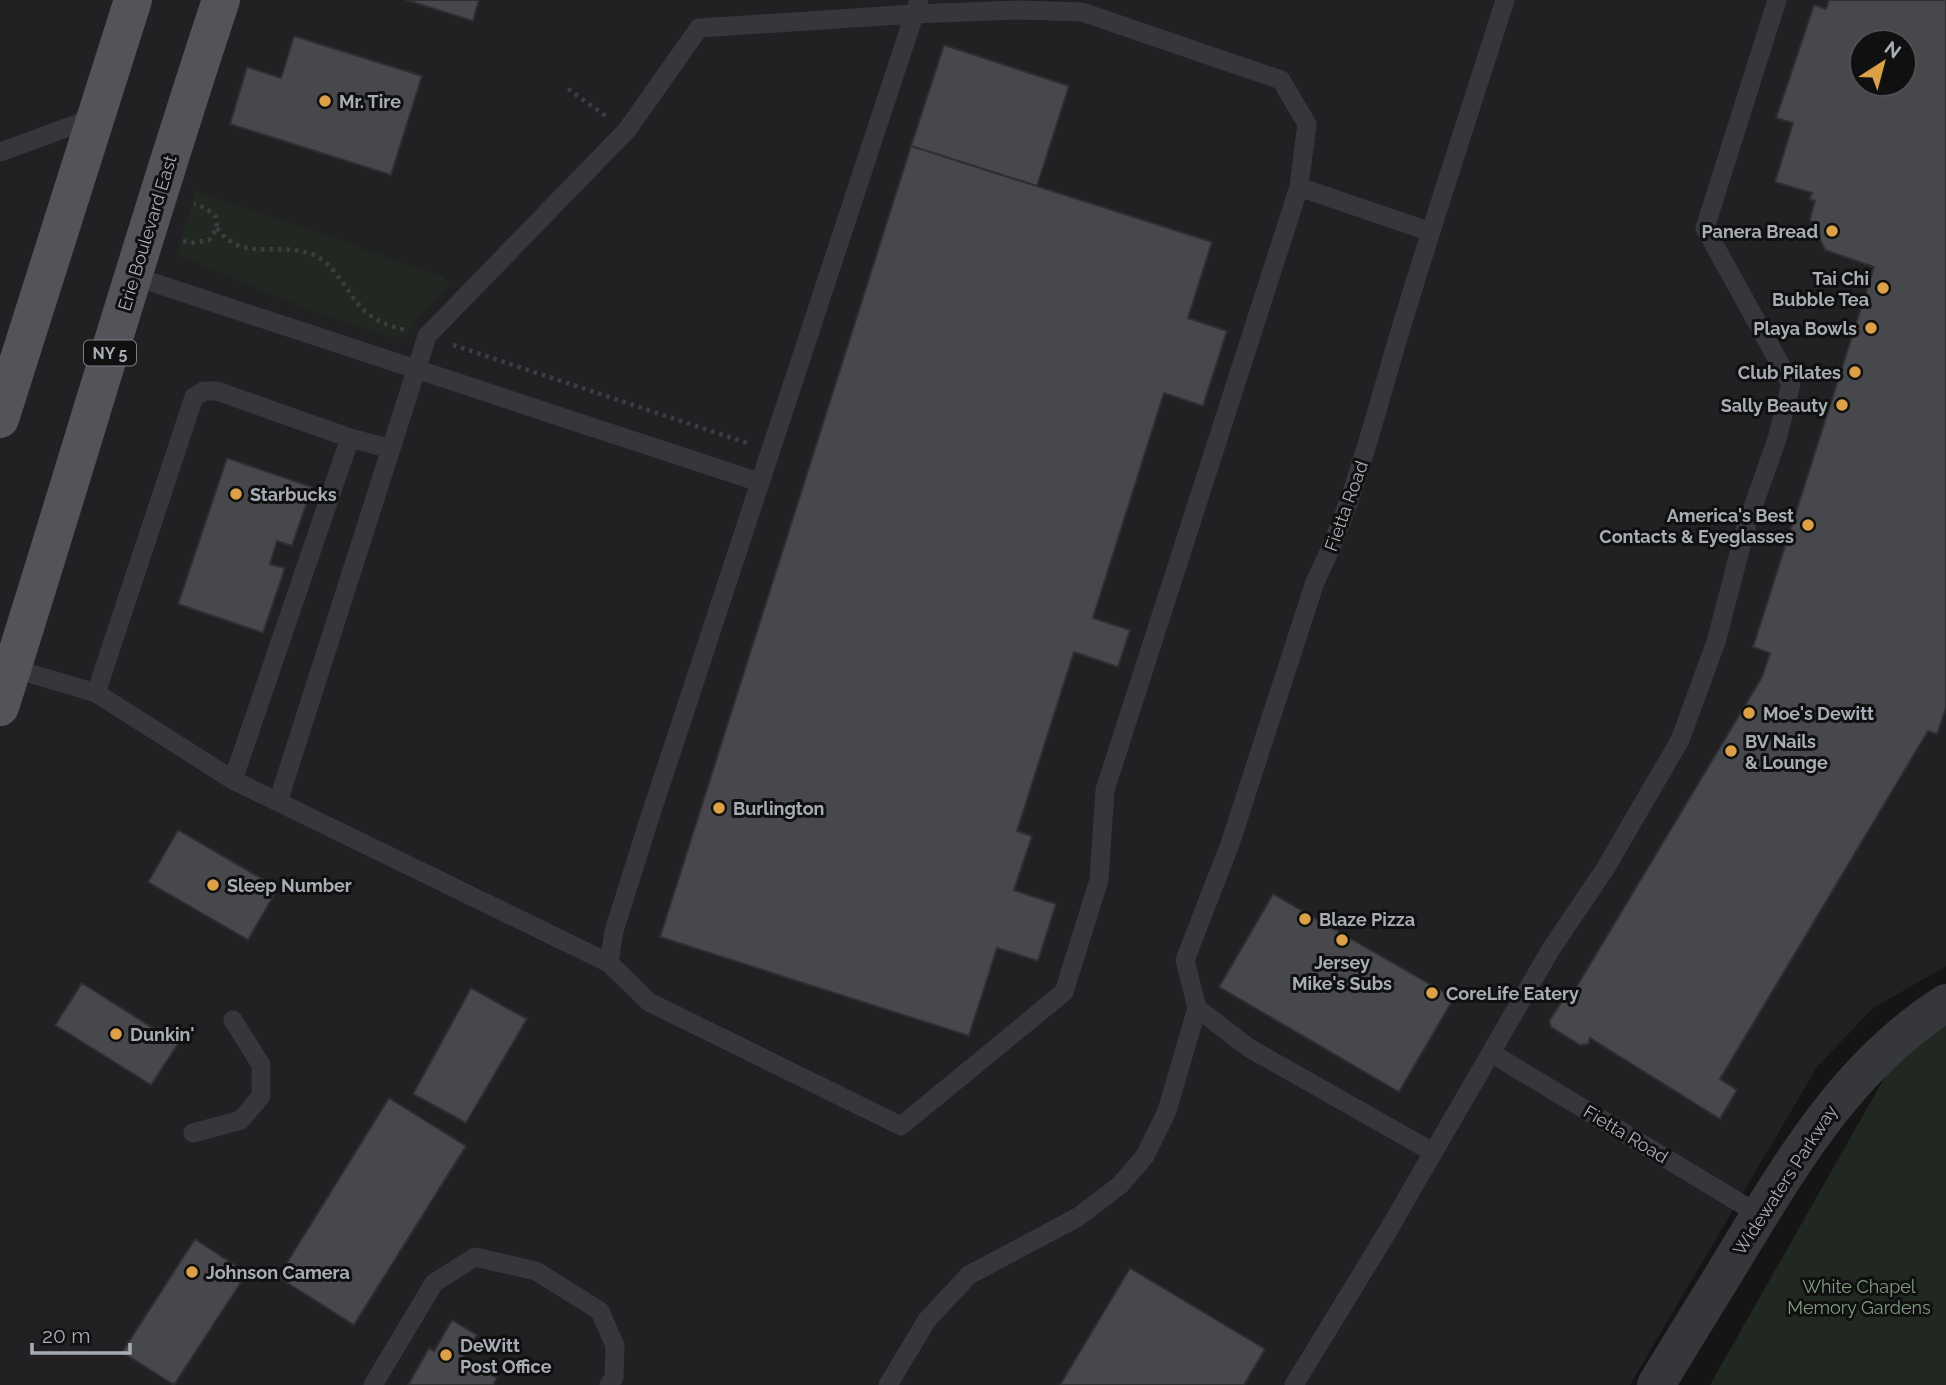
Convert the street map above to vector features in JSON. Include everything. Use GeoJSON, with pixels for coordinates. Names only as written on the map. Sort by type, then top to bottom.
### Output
{"type":"FeatureCollection","features":[{"type":"Feature","properties":{"kind":"main road"},"geometry":{"type":"LineString","coordinates":[[0,419],[133,0]]}},
{"type":"Feature","properties":{"kind":"main road","name":"Erie Boulevard East"},"geometry":{"type":"LineString","coordinates":[[0,707],[221,0]]}},
{"type":"Feature","properties":{"kind":"street","name":"Widewaters Parkway"},"geometry":{"type":"LineString","coordinates":[[1656,1385],[1760,1214],[1811,1135],[1847,1087],[1891,1042],[1946,1003]]}},
{"type":"Feature","properties":{"kind":"lane","name":"Fietta Road"},"geometry":{"type":"LineString","coordinates":[[1197,1008],[1185,960],[1230,844],[1315,582],[1335,542],[1356,485],[1505,0]]}},
{"type":"Feature","properties":{"kind":"lane"},"geometry":{"type":"LineString","coordinates":[[1294,1385],[1386,1234],[1431,1151],[1551,949],[1605,869],[1680,740],[1716,642],[1746,527],[1777,439],[1790,384],[1705,228],[1777,0]]}},
{"type":"Feature","properties":{"kind":"lane"},"geometry":{"type":"LineString","coordinates":[[609,963],[614,931],[769,451],[917,7]]}},
{"type":"Feature","properties":{"kind":"lane"},"geometry":{"type":"LineString","coordinates":[[12,668],[96,693],[233,780],[278,802],[609,963],[649,1002],[901,1126],[1064,992],[1099,880],[1105,790],[1299,187],[1307,124],[1282,80],[1082,12],[917,7],[699,28],[627,130],[427,336],[278,802]]}},
{"type":"Feature","properties":{"kind":"lane"},"geometry":{"type":"LineString","coordinates":[[0,152],[96,117]]}},
{"type":"Feature","properties":{"kind":"lane"},"geometry":{"type":"LineString","coordinates":[[1299,187],[1432,232]]}},
{"type":"Feature","properties":{"kind":"lane"},"geometry":{"type":"LineString","coordinates":[[133,276],[759,482]]}},
{"type":"Feature","properties":{"kind":"lane"},"geometry":{"type":"LineString","coordinates":[[96,693],[194,397],[204,391],[217,391],[350,438],[391,449]]}},
{"type":"Feature","properties":{"kind":"lane"},"geometry":{"type":"LineString","coordinates":[[233,780],[350,438]]}},
{"type":"Feature","properties":{"kind":"lane"},"geometry":{"type":"LineString","coordinates":[[888,1385],[927,1320],[968,1275],[1078,1217],[1120,1185],[1145,1157],[1167,1111],[1197,1008],[1249,1048],[1431,1151]]}},
{"type":"Feature","properties":{"kind":"lane"},"geometry":{"type":"LineString","coordinates":[[193,1133],[241,1120],[261,1096],[261,1065],[233,1020]]}},
{"type":"Feature","properties":{"kind":"lane","name":"Fietta Road"},"geometry":{"type":"LineString","coordinates":[[1491,1053],[1760,1214]]}},
{"type":"Feature","properties":{"kind":"lane"},"geometry":{"type":"LineString","coordinates":[[373,1385],[434,1283],[475,1258],[536,1271],[600,1311],[615,1346],[614,1377],[609,1385]]}},
{"type":"Feature","properties":{"kind":"path"},"geometry":{"type":"LineString","coordinates":[[568,89],[605,115]]}},
{"type":"Feature","properties":{"kind":"path"},"geometry":{"type":"LineString","coordinates":[[194,204],[206,208],[216,217],[217,228],[227,243],[251,249],[311,254],[327,265],[365,312],[383,324],[427,336],[769,451]]}},
{"type":"Feature","properties":{"kind":"path"},"geometry":{"type":"LineString","coordinates":[[183,241],[191,243],[209,240],[217,228]]}},
{"type":"Feature","properties":{"kind":"shaded area"},"geometry":{"type":"Polygon","coordinates":[[[0,0],[1946,0],[1946,966],[1872,1009],[1817,1067],[1630,1385],[0,1385],[0,0]]]}},
{"type":"Feature","properties":{"kind":"green space"},"geometry":{"type":"Polygon","coordinates":[[[196,191],[442,276],[449,285],[416,319],[405,337],[392,337],[299,306],[176,254],[196,191]]]}},
{"type":"Feature","properties":{"kind":"green space","name":"White Chapel Memory Gardens"},"geometry":{"type":"Polygon","coordinates":[[[1946,1003],[1946,1385],[1710,1385],[1916,1022],[1946,1003]]]}},
{"type":"Feature","properties":{"kind":"building"},"geometry":{"type":"Polygon","coordinates":[[[406,0],[479,0],[473,21],[406,0]]]}},
{"type":"Feature","properties":{"kind":"building"},"geometry":{"type":"Polygon","coordinates":[[[1829,0],[1946,0],[1946,708],[1937,734],[1928,731],[1720,1079],[1737,1090],[1720,1119],[1590,1038],[1588,1044],[1580,1045],[1551,1027],[1549,1021],[1567,994],[1574,991],[1762,677],[1770,653],[1753,647],[1874,267],[1825,250],[1810,219],[1815,201],[1809,199],[1812,193],[1775,182],[1793,123],[1776,118],[1814,5],[1826,9],[1829,0]]]}},
{"type":"Feature","properties":{"kind":"building","name":"Mr. Tire"},"geometry":{"type":"Polygon","coordinates":[[[294,36],[422,76],[391,175],[230,124],[247,67],[281,78],[294,36]]]}},
{"type":"Feature","properties":{"kind":"building"},"geometry":{"type":"Polygon","coordinates":[[[944,45],[1069,86],[1037,186],[911,146],[944,45]]]}},
{"type":"Feature","properties":{"kind":"building"},"geometry":{"type":"Polygon","coordinates":[[[911,146],[1212,242],[1188,318],[1227,331],[1203,406],[1164,393],[1093,618],[1130,630],[1118,667],[1074,652],[1017,831],[1032,836],[1014,890],[1056,904],[1038,961],[997,948],[969,1036],[660,937],[911,146]]]}},
{"type":"Feature","properties":{"kind":"building"},"geometry":{"type":"Polygon","coordinates":[[[227,458],[312,487],[292,546],[277,541],[270,564],[285,568],[263,633],[178,604],[227,458]]]}},
{"type":"Feature","properties":{"kind":"building","name":"Sleep Number"},"geometry":{"type":"Polygon","coordinates":[[[178,830],[278,888],[248,940],[148,882],[178,830]]]}},
{"type":"Feature","properties":{"kind":"building"},"geometry":{"type":"Polygon","coordinates":[[[1273,894],[1454,998],[1399,1092],[1219,987],[1273,894]]]}},
{"type":"Feature","properties":{"kind":"building","name":"Dunkin'"},"geometry":{"type":"Polygon","coordinates":[[[82,983],[178,1044],[151,1085],[55,1025],[82,983]]]}},
{"type":"Feature","properties":{"kind":"building"},"geometry":{"type":"Polygon","coordinates":[[[471,988],[527,1019],[466,1123],[413,1094],[471,988]]]}},
{"type":"Feature","properties":{"kind":"building"},"geometry":{"type":"Polygon","coordinates":[[[389,1098],[466,1146],[354,1325],[278,1277],[389,1098]]]}},
{"type":"Feature","properties":{"kind":"building"},"geometry":{"type":"Polygon","coordinates":[[[195,1239],[247,1273],[174,1385],[122,1352],[195,1239]]]}},
{"type":"Feature","properties":{"kind":"building"},"geometry":{"type":"Polygon","coordinates":[[[1130,1268],[1265,1349],[1244,1385],[1060,1385],[1130,1268]]]}},
{"type":"Feature","properties":{"kind":"building","name":"DeWitt Post Office"},"geometry":{"type":"Polygon","coordinates":[[[452,1320],[477,1335],[463,1358],[497,1378],[493,1385],[408,1385],[429,1348],[434,1351],[452,1320]]]}},
{"type":"Feature","properties":{"kind":"place","name":"Mr. Tire"},"geometry":{"type":"Point","coordinates":[325,101]}},
{"type":"Feature","properties":{"kind":"place","name":"Panera Bread"},"geometry":{"type":"Point","coordinates":[1832,231]}},
{"type":"Feature","properties":{"kind":"place","name":"Tai Chi Bubble Tea"},"geometry":{"type":"Point","coordinates":[1883,288]}},
{"type":"Feature","properties":{"kind":"place","name":"Playa Bowls"},"geometry":{"type":"Point","coordinates":[1871,328]}},
{"type":"Feature","properties":{"kind":"place","name":"Club Pilates"},"geometry":{"type":"Point","coordinates":[1855,372]}},
{"type":"Feature","properties":{"kind":"place","name":"Sally Beauty"},"geometry":{"type":"Point","coordinates":[1842,405]}},
{"type":"Feature","properties":{"kind":"place","name":"Starbucks"},"geometry":{"type":"Point","coordinates":[236,494]}},
{"type":"Feature","properties":{"kind":"place","name":"America's Best Contacts & Eyeglasses"},"geometry":{"type":"Point","coordinates":[1808,525]}},
{"type":"Feature","properties":{"kind":"place","name":"Moe's Dewitt"},"geometry":{"type":"Point","coordinates":[1749,713]}},
{"type":"Feature","properties":{"kind":"place","name":"BV Nails & Lounge"},"geometry":{"type":"Point","coordinates":[1731,751]}},
{"type":"Feature","properties":{"kind":"place","name":"Burlington"},"geometry":{"type":"Point","coordinates":[719,808]}},
{"type":"Feature","properties":{"kind":"place","name":"Sleep Number"},"geometry":{"type":"Point","coordinates":[213,885]}},
{"type":"Feature","properties":{"kind":"place","name":"Blaze Pizza"},"geometry":{"type":"Point","coordinates":[1305,919]}},
{"type":"Feature","properties":{"kind":"place","name":"Jersey Mike's Subs"},"geometry":{"type":"Point","coordinates":[1342,940]}},
{"type":"Feature","properties":{"kind":"place","name":"CoreLife Eatery"},"geometry":{"type":"Point","coordinates":[1432,993]}},
{"type":"Feature","properties":{"kind":"place","name":"Dunkin'"},"geometry":{"type":"Point","coordinates":[116,1034]}},
{"type":"Feature","properties":{"kind":"place","name":"Johnson Camera"},"geometry":{"type":"Point","coordinates":[192,1272]}},
{"type":"Feature","properties":{"kind":"place","name":"DeWitt Post Office"},"geometry":{"type":"Point","coordinates":[446,1355]}}]}
